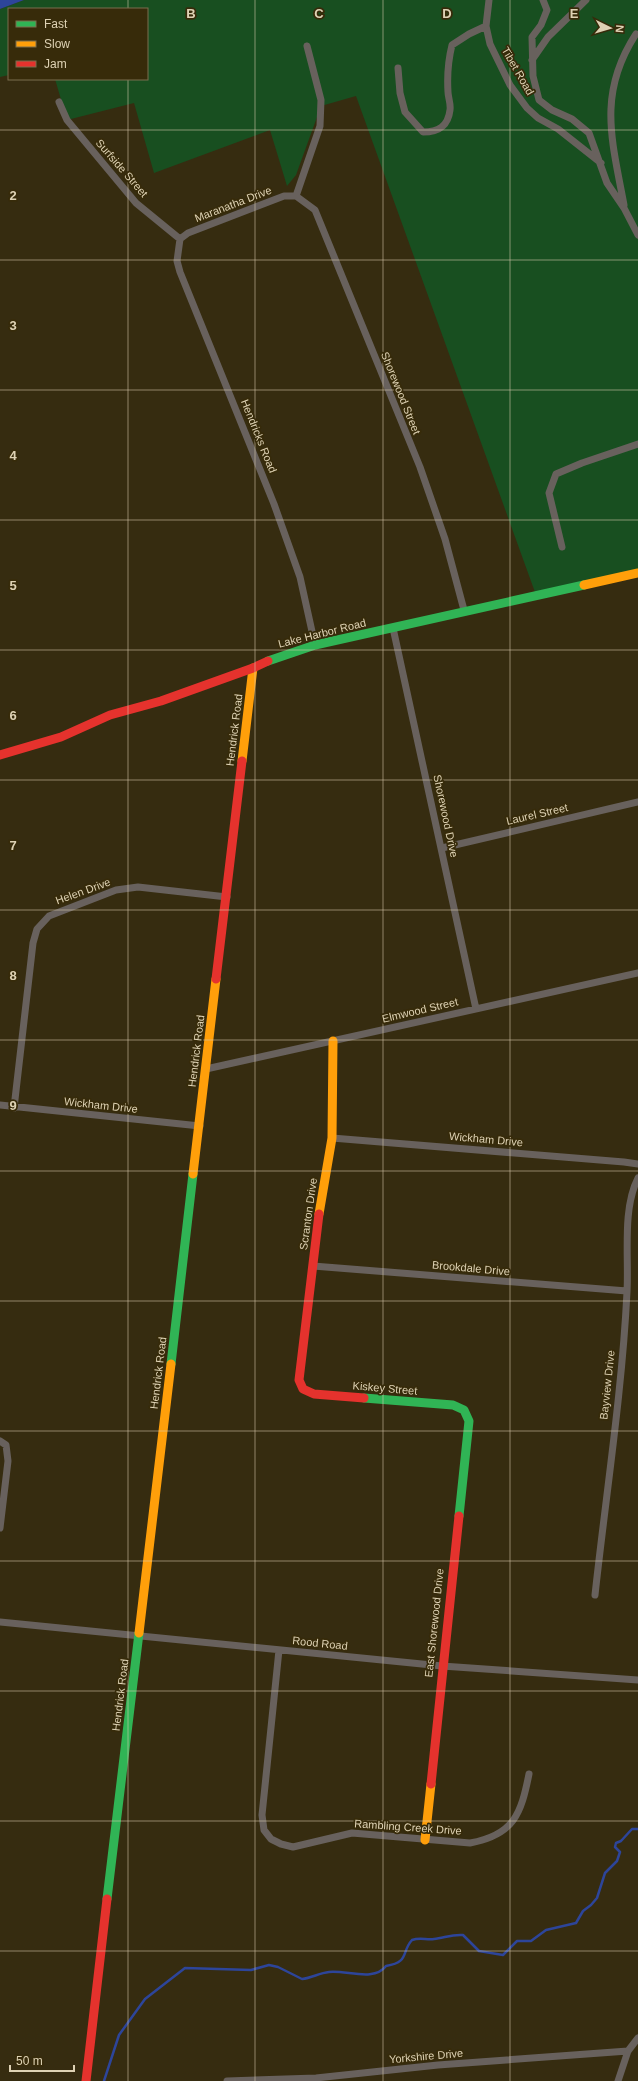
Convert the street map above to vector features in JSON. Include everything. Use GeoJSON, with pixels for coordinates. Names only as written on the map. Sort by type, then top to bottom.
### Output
{"type":"FeatureCollection","features":[{"type":"Feature","properties":{"kind":"street","name":"Tibet Road"},"geometry":{"type":"LineString","coordinates":[[489,0],[486,26],[490,44],[498,63],[527,108],[601,164]]}},
{"type":"Feature","properties":{"kind":"street","name":"Tibet Road"},"geometry":{"type":"LineString","coordinates":[[543,0],[547,10],[541,25],[532,37],[533,76],[539,100],[552,110],[572,119],[589,133],[607,183],[624,208],[638,235]]}},
{"type":"Feature","properties":{"kind":"street"},"geometry":{"type":"LineString","coordinates":[[532,60],[548,37],[586,0]]}},
{"type":"Feature","properties":{"kind":"street"},"geometry":{"type":"LineString","coordinates":[[398,68],[400,93],[405,112],[423,132],[436,132],[446,124],[451,109],[448,93],[448,60],[452,45],[469,34],[486,26]]}},
{"type":"Feature","properties":{"kind":"street"},"geometry":{"type":"LineString","coordinates":[[624,208],[610,122],[611,97],[616,73],[624,52],[636,34]]}},
{"type":"Feature","properties":{"kind":"street"},"geometry":{"type":"LineString","coordinates":[[296,196],[320,126],[321,100],[307,46]]}},
{"type":"Feature","properties":{"kind":"street","name":"Surfside Street"},"geometry":{"type":"LineString","coordinates":[[59,102],[67,120],[136,203],[180,239]]}},
{"type":"Feature","properties":{"kind":"street","name":"Maranatha Drive"},"geometry":{"type":"LineString","coordinates":[[180,239],[188,233],[284,196],[296,196]]}},
{"type":"Feature","properties":{"kind":"street","name":"Shorewood Street"},"geometry":{"type":"LineString","coordinates":[[296,196],[315,210],[417,460],[444,539],[464,610]]}},
{"type":"Feature","properties":{"kind":"street","name":"Hendricks Road"},"geometry":{"type":"LineString","coordinates":[[180,239],[177,261],[180,272],[274,504],[300,577],[314,645]]}},
{"type":"Feature","properties":{"kind":"street"},"geometry":{"type":"LineString","coordinates":[[562,547],[549,493],[556,474],[582,463],[638,444]]}},
{"type":"Feature","properties":{"kind":"street","name":"Lake Harbor Road"},"geometry":{"type":"LineString","coordinates":[[0,755],[61,738],[110,715],[161,701],[254,668],[275,657],[314,645],[393,628],[464,610],[638,573]]}},
{"type":"Feature","properties":{"kind":"street","name":"Shorewood Drive"},"geometry":{"type":"LineString","coordinates":[[393,628],[476,1009]]}},
{"type":"Feature","properties":{"kind":"street","name":"Hendrick Road"},"geometry":{"type":"LineString","coordinates":[[86,2081],[254,668]]}},
{"type":"Feature","properties":{"kind":"street","name":"Laurel Street"},"geometry":{"type":"LineString","coordinates":[[442,848],[638,802]]}},
{"type":"Feature","properties":{"kind":"street","name":"Helen Drive"},"geometry":{"type":"LineString","coordinates":[[14,1108],[34,943],[37,929],[49,916],[116,890],[138,887],[227,897]]}},
{"type":"Feature","properties":{"kind":"street","name":"Elmwood Street"},"geometry":{"type":"LineString","coordinates":[[206,1069],[638,973]]}},
{"type":"Feature","properties":{"kind":"street","name":"Scranton Drive"},"geometry":{"type":"LineString","coordinates":[[303,1389],[299,1380],[319,1214],[332,1138],[333,1041]]}},
{"type":"Feature","properties":{"kind":"street","name":"Wickham Drive"},"geometry":{"type":"LineString","coordinates":[[0,1106],[200,1126]]}},
{"type":"Feature","properties":{"kind":"street","name":"Wickham Drive"},"geometry":{"type":"LineString","coordinates":[[332,1138],[638,1164]]}},
{"type":"Feature","properties":{"kind":"street","name":"Bayview Drive"},"geometry":{"type":"LineString","coordinates":[[595,1595],[627,1292],[630,1212],[634,1186],[638,1178]]}},
{"type":"Feature","properties":{"kind":"street","name":"Brookdale Drive"},"geometry":{"type":"LineString","coordinates":[[313,1266],[627,1292]]}},
{"type":"Feature","properties":{"kind":"street","name":"Kiskey Street"},"geometry":{"type":"LineString","coordinates":[[303,1389],[314,1394],[453,1405],[464,1410]]}},
{"type":"Feature","properties":{"kind":"street","name":"East Shorewood Drive"},"geometry":{"type":"LineString","coordinates":[[425,1840],[442,1666],[469,1421],[464,1410]]}},
{"type":"Feature","properties":{"kind":"street"},"geometry":{"type":"LineString","coordinates":[[0,1528],[8,1461],[3,1443]]}},
{"type":"Feature","properties":{"kind":"street","name":"Rood Road"},"geometry":{"type":"LineString","coordinates":[[0,1622],[442,1666],[638,1680]]}},
{"type":"Feature","properties":{"kind":"street","name":"Rambling Creek Drive"},"geometry":{"type":"LineString","coordinates":[[279,1650],[262,1815],[264,1830],[271,1839],[281,1844],[293,1847],[352,1833],[470,1843],[489,1840],[509,1826],[523,1804],[529,1774]]}},
{"type":"Feature","properties":{"kind":"street"},"geometry":{"type":"LineString","coordinates":[[618,2081],[628,2051],[638,2038]]}},
{"type":"Feature","properties":{"kind":"street","name":"Yorkshire Drive"},"geometry":{"type":"LineString","coordinates":[[227,2081],[316,2079],[438,2065],[628,2051]]}},
{"type":"Feature","properties":{"kind":"green space"},"geometry":{"type":"Polygon","coordinates":[[[24,0],[638,0],[638,573],[536,595],[356,96],[321,106],[296,175],[287,186],[270,130],[154,173],[134,103],[67,120],[55,80],[148,80],[148,8],[8,8],[8,75],[0,77],[0,9],[24,0]]]}},
{"type":"Feature","properties":{"kind":"water"},"geometry":{"type":"Polygon","coordinates":[[[0,0],[24,0],[0,9],[0,0]]]}},
{"type":"Feature","properties":{"kind":"waterway"},"geometry":{"type":"LineString","coordinates":[[104,2081],[119,2035],[145,1999],[185,1968],[251,1970],[269,1965],[278,1967],[302,1979],[329,1972],[367,1974],[381,1971],[386,1966],[399,1962],[404,1956],[412,1940],[434,1939],[459,1935],[463,1935],[479,1951],[503,1955],[517,1941],[531,1941],[546,1930],[576,1923],[583,1911],[597,1898],[605,1873],[617,1861],[620,1852],[615,1847],[616,1843],[621,1841],[632,1829],[638,1829]]}},
{"type":"Feature","properties":{"kind":"traffic: fast"},"geometry":{"type":"LineString","coordinates":[[268,661],[315,645],[584,585]]}},
{"type":"Feature","properties":{"kind":"traffic: fast"},"geometry":{"type":"LineString","coordinates":[[171,1364],[193,1174]]}},
{"type":"Feature","properties":{"kind":"traffic: fast"},"geometry":{"type":"LineString","coordinates":[[364,1398],[453,1405],[464,1410],[469,1421],[459,1516]]}},
{"type":"Feature","properties":{"kind":"traffic: fast"},"geometry":{"type":"LineString","coordinates":[[107,1899],[139,1633]]}},
{"type":"Feature","properties":{"kind":"traffic: slow"},"geometry":{"type":"LineString","coordinates":[[584,585],[638,573]]}},
{"type":"Feature","properties":{"kind":"traffic: slow"},"geometry":{"type":"LineString","coordinates":[[242,761],[253,668]]}},
{"type":"Feature","properties":{"kind":"traffic: slow"},"geometry":{"type":"LineString","coordinates":[[193,1174],[216,979]]}},
{"type":"Feature","properties":{"kind":"traffic: slow"},"geometry":{"type":"LineString","coordinates":[[319,1214],[332,1138],[333,1041]]}},
{"type":"Feature","properties":{"kind":"traffic: slow"},"geometry":{"type":"LineString","coordinates":[[139,1633],[171,1364]]}},
{"type":"Feature","properties":{"kind":"traffic: slow"},"geometry":{"type":"LineString","coordinates":[[425,1840],[431,1784]]}},
{"type":"Feature","properties":{"kind":"traffic: jam"},"geometry":{"type":"LineString","coordinates":[[0,755],[61,737],[110,715],[161,701],[253,668],[268,661]]}},
{"type":"Feature","properties":{"kind":"traffic: jam"},"geometry":{"type":"LineString","coordinates":[[216,979],[242,761]]}},
{"type":"Feature","properties":{"kind":"traffic: jam"},"geometry":{"type":"LineString","coordinates":[[319,1214],[299,1380],[303,1389],[314,1394],[364,1398]]}},
{"type":"Feature","properties":{"kind":"traffic: jam"},"geometry":{"type":"LineString","coordinates":[[431,1784],[459,1516]]}},
{"type":"Feature","properties":{"kind":"traffic: jam"},"geometry":{"type":"LineString","coordinates":[[86,2081],[107,1899]]}}]}
